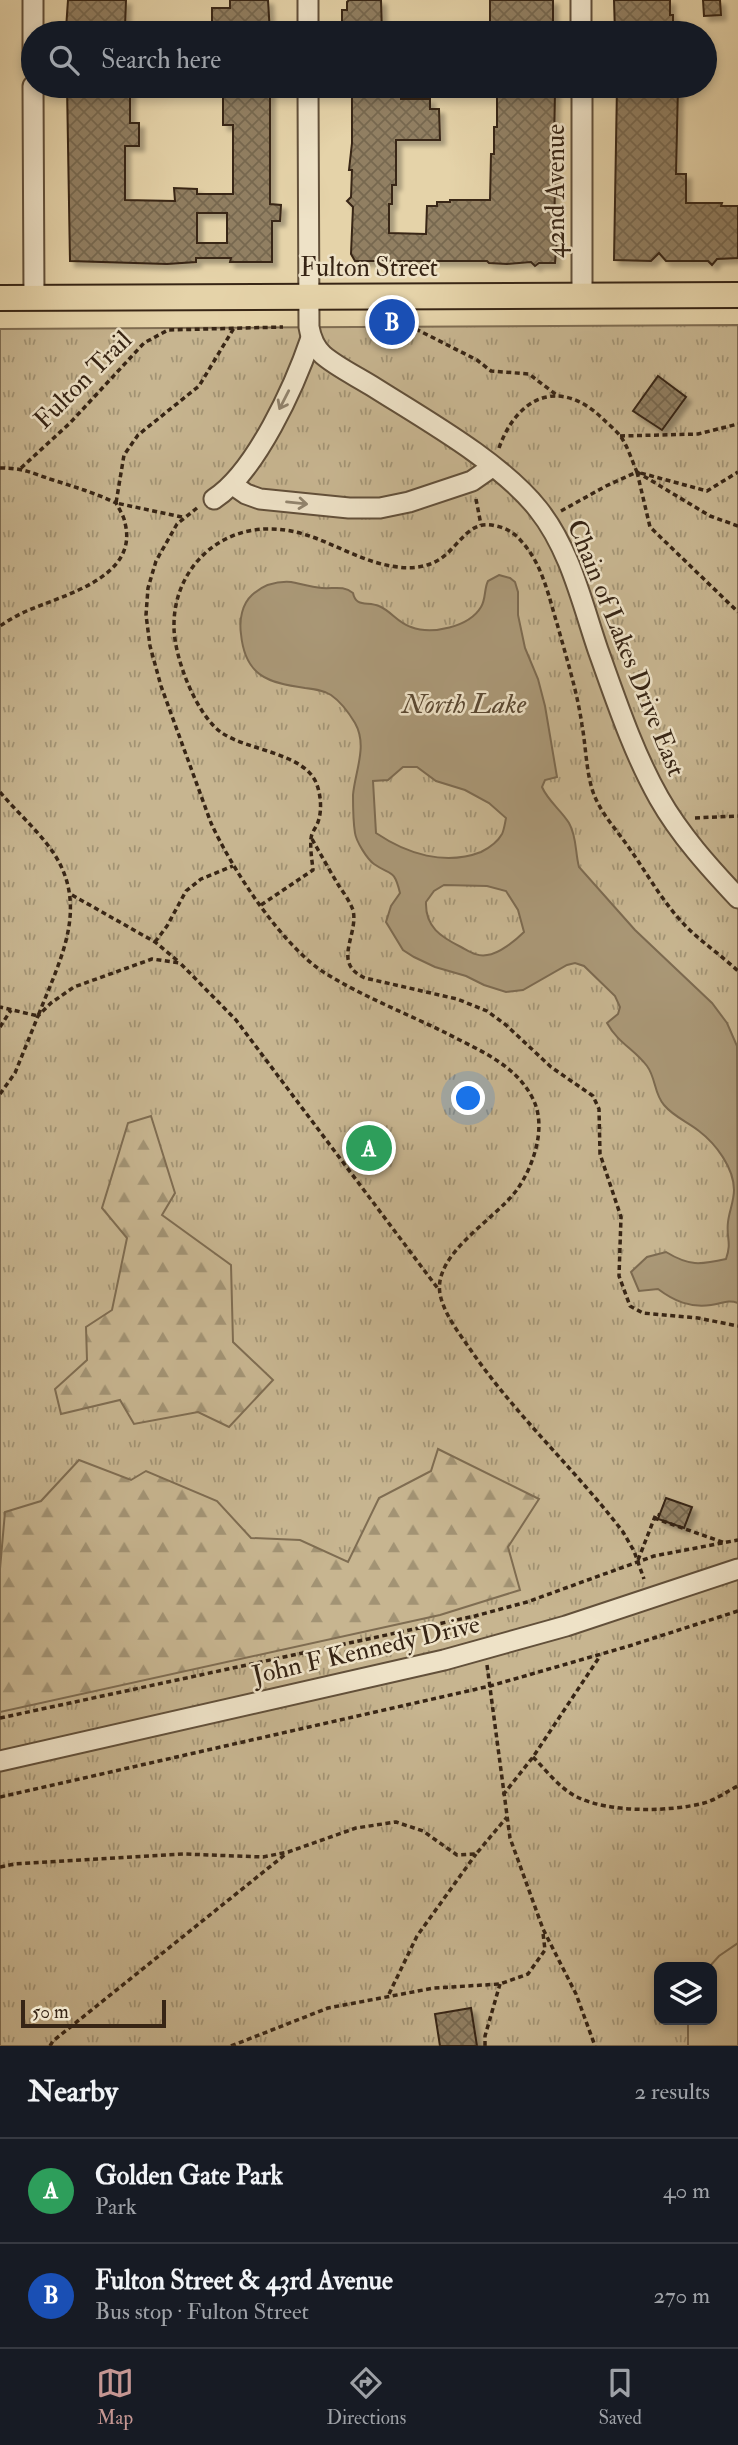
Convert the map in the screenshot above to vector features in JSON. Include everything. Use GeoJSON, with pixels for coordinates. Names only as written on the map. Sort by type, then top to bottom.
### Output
{"type":"FeatureCollection","features":[{"type":"Feature","properties":{"kind":"main road","name":"Fulton Street"},"geometry":{"type":"LineString","coordinates":[[0,299],[738,295]]}},
{"type":"Feature","properties":{"kind":"street"},"geometry":{"type":"LineString","coordinates":[[33,0],[33,21]]}},
{"type":"Feature","properties":{"kind":"street"},"geometry":{"type":"LineString","coordinates":[[308,0],[308,21]]}},
{"type":"Feature","properties":{"kind":"street"},"geometry":{"type":"LineString","coordinates":[[581,0],[581,21]]}},
{"type":"Feature","properties":{"kind":"street"},"geometry":{"type":"LineString","coordinates":[[33,98],[34,298]]}},
{"type":"Feature","properties":{"kind":"street"},"geometry":{"type":"LineString","coordinates":[[214,499],[233,485],[248,466],[297,373],[311,338],[308,98]]}},
{"type":"Feature","properties":{"kind":"street","name":"42nd Avenue"},"geometry":{"type":"LineString","coordinates":[[582,98],[582,295]]}},
{"type":"Feature","properties":{"kind":"street","name":"Chain of Lakes Drive East"},"geometry":{"type":"LineString","coordinates":[[311,338],[326,357],[434,425],[492,467],[526,495],[547,520],[563,550],[646,774],[673,820],[738,898]]}},
{"type":"Feature","properties":{"kind":"street"},"geometry":{"type":"LineString","coordinates":[[233,485],[260,499],[364,509],[409,502],[472,481],[492,467]]}},
{"type":"Feature","properties":{"kind":"street","name":"John F Kennedy Drive"},"geometry":{"type":"LineString","coordinates":[[0,1761],[431,1664],[566,1626],[738,1569]]}},
{"type":"Feature","properties":{"kind":"path"},"geometry":{"type":"LineString","coordinates":[[408,325],[477,360],[491,371],[529,374],[560,397]]}},
{"type":"Feature","properties":{"kind":"path","name":"Fulton Trail"},"geometry":{"type":"LineString","coordinates":[[21,468],[70,423],[144,343],[168,330],[283,327]]}},
{"type":"Feature","properties":{"kind":"path"},"geometry":{"type":"LineString","coordinates":[[0,626],[26,611],[85,587],[118,562],[126,541],[126,523],[116,503],[124,455],[138,435],[199,386],[234,328]]}},
{"type":"Feature","properties":{"kind":"path"},"geometry":{"type":"LineString","coordinates":[[492,467],[505,432],[520,410],[541,398],[560,397],[592,408],[621,436],[637,472],[649,527],[738,612]]}},
{"type":"Feature","properties":{"kind":"path"},"geometry":{"type":"LineString","coordinates":[[621,436],[698,434],[738,424]]}},
{"type":"Feature","properties":{"kind":"path"},"geometry":{"type":"LineString","coordinates":[[0,468],[21,468],[82,488],[116,503],[183,517]]}},
{"type":"Feature","properties":{"kind":"path"},"geometry":{"type":"LineString","coordinates":[[637,472],[710,516],[738,526]]}},
{"type":"Feature","properties":{"kind":"path"},"geometry":{"type":"LineString","coordinates":[[547,520],[606,486],[637,472],[707,491],[738,472]]}},
{"type":"Feature","properties":{"kind":"path"},"geometry":{"type":"LineString","coordinates":[[472,481],[481,525]]}},
{"type":"Feature","properties":{"kind":"path"},"geometry":{"type":"LineString","coordinates":[[214,499],[183,517],[170,534],[152,573],[147,601],[147,631],[154,663],[211,822],[233,866],[299,951],[325,973],[487,1054],[514,1073],[533,1099],[539,1129],[537,1146],[526,1176],[494,1215],[449,1257],[440,1278],[439,1290],[442,1302],[456,1328],[501,1392],[623,1532],[638,1561],[651,1598]]}},
{"type":"Feature","properties":{"kind":"path"},"geometry":{"type":"LineString","coordinates":[[261,905],[313,870],[311,837],[319,820],[320,800],[317,783],[309,769],[225,735],[213,725],[193,691],[174,635],[177,599],[185,577],[199,558],[209,550],[246,532],[275,529],[300,533],[377,563],[410,568],[428,565],[442,558],[469,531],[481,525],[500,527],[516,535],[528,549],[543,578],[572,675],[590,781],[600,806],[682,922],[738,971]]}},
{"type":"Feature","properties":{"kind":"path"},"geometry":{"type":"LineString","coordinates":[[0,792],[61,865],[72,895],[70,926],[38,1016],[15,1073],[0,1094]]}},
{"type":"Feature","properties":{"kind":"path"},"geometry":{"type":"LineString","coordinates":[[673,820],[738,816]]}},
{"type":"Feature","properties":{"kind":"path"},"geometry":{"type":"LineString","coordinates":[[311,837],[352,908],[354,925],[347,949],[353,971],[365,978],[457,999],[487,1011],[551,1067],[593,1096],[599,1109],[602,1163],[616,1196],[621,1217],[619,1276],[630,1306],[643,1312],[738,1326]]}},
{"type":"Feature","properties":{"kind":"path"},"geometry":{"type":"LineString","coordinates":[[155,942],[186,891],[201,879],[233,866]]}},
{"type":"Feature","properties":{"kind":"path"},"geometry":{"type":"LineString","coordinates":[[72,895],[155,942],[180,963],[236,1020],[439,1290]]}},
{"type":"Feature","properties":{"kind":"path"},"geometry":{"type":"LineString","coordinates":[[38,1016],[75,987],[152,959],[180,963]]}},
{"type":"Feature","properties":{"kind":"path"},"geometry":{"type":"LineString","coordinates":[[0,1007],[38,1016]]}},
{"type":"Feature","properties":{"kind":"path"},"geometry":{"type":"LineString","coordinates":[[0,1027],[11,1010]]}},
{"type":"Feature","properties":{"kind":"path"},"geometry":{"type":"LineString","coordinates":[[638,1561],[654,1518],[656,1514],[660,1515]]}},
{"type":"Feature","properties":{"kind":"path"},"geometry":{"type":"LineString","coordinates":[[654,1518],[725,1543]]}},
{"type":"Feature","properties":{"kind":"path"},"geometry":{"type":"LineString","coordinates":[[686,1524],[689,1525],[688,1530]]}},
{"type":"Feature","properties":{"kind":"path"},"geometry":{"type":"LineString","coordinates":[[0,1718],[475,1616],[527,1602],[638,1561],[738,1540]]}},
{"type":"Feature","properties":{"kind":"path"},"geometry":{"type":"LineString","coordinates":[[0,1797],[490,1686],[601,1655],[738,1611]]}},
{"type":"Feature","properties":{"kind":"path"},"geometry":{"type":"LineString","coordinates":[[503,1795],[533,1757],[601,1655]]}},
{"type":"Feature","properties":{"kind":"path"},"geometry":{"type":"LineString","coordinates":[[490,1686],[510,1838],[543,1929],[576,1994],[595,2046]]}},
{"type":"Feature","properties":{"kind":"path"},"geometry":{"type":"LineString","coordinates":[[533,1757],[559,1785],[578,1797],[600,1804],[652,1810],[706,1803],[738,1786]]}},
{"type":"Feature","properties":{"kind":"path"},"geometry":{"type":"LineString","coordinates":[[388,1995],[417,1936],[476,1854],[507,1817]]}},
{"type":"Feature","properties":{"kind":"path"},"geometry":{"type":"LineString","coordinates":[[0,1867],[184,1854],[262,1857],[288,1852],[356,1828],[396,1822],[422,1831],[457,1855],[476,1854]]}},
{"type":"Feature","properties":{"kind":"path"},"geometry":{"type":"LineString","coordinates":[[50,2046],[288,1852]]}},
{"type":"Feature","properties":{"kind":"path"},"geometry":{"type":"LineString","coordinates":[[231,2046],[328,2008],[434,1988],[500,1984],[528,1974],[545,1950],[543,1929]]}},
{"type":"Feature","properties":{"kind":"path"},"geometry":{"type":"LineString","coordinates":[[485,2046],[485,2036],[500,1984]]}},
{"type":"Feature","properties":{"kind":"green space"},"geometry":{"type":"Polygon","coordinates":[[[738,325],[738,2046],[0,2046],[0,329],[738,325]]]}},
{"type":"Feature","properties":{"kind":"green space"},"geometry":{"type":"Polygon","coordinates":[[[151,1116],[175,1193],[162,1215],[231,1265],[233,1342],[273,1380],[229,1427],[198,1412],[134,1424],[120,1400],[61,1414],[55,1389],[87,1360],[86,1327],[112,1310],[127,1238],[102,1208],[128,1123],[151,1116]]]}},
{"type":"Feature","properties":{"kind":"green space"},"geometry":{"type":"Polygon","coordinates":[[[438,1449],[539,1499],[508,1547],[520,1590],[440,1615],[0,1712],[0,1569],[5,1512],[41,1501],[79,1460],[131,1480],[146,1471],[217,1501],[251,1538],[300,1540],[348,1562],[379,1498],[431,1471],[438,1449]]]}},
{"type":"Feature","properties":{"kind":"green space"},"geometry":{"type":"Polygon","coordinates":[[[738,1943],[738,2046],[688,2046],[688,2025],[717,2025],[717,1962],[714,1962],[738,1943]]]}},
{"type":"Feature","properties":{"kind":"water","name":"North Lake"},"geometry":{"type":"Polygon","coordinates":[[[499,575],[515,582],[525,648],[538,679],[545,706],[557,777],[545,780],[542,787],[572,828],[579,867],[635,930],[712,1003],[727,1023],[737,1046],[738,1303],[696,1305],[676,1300],[658,1289],[639,1291],[631,1272],[647,1257],[666,1252],[681,1260],[695,1263],[726,1259],[729,1248],[728,1222],[734,1190],[731,1173],[718,1150],[699,1131],[664,1105],[647,1066],[616,1036],[607,1023],[618,1014],[620,1007],[615,996],[584,966],[575,963],[523,990],[506,992],[435,967],[403,950],[386,922],[391,906],[400,893],[396,880],[368,858],[355,833],[353,795],[361,750],[355,723],[341,704],[328,693],[280,683],[261,675],[247,659],[243,648],[240,623],[244,608],[252,595],[270,584],[291,582],[318,588],[346,589],[353,593],[357,601],[379,606],[411,627],[429,630],[468,620],[483,604],[488,581],[499,575]],[[403,767],[388,780],[373,781],[376,833],[400,847],[440,858],[481,852],[500,837],[506,818],[489,803],[465,790],[436,781],[417,767],[403,767]],[[444,885],[434,891],[426,902],[426,911],[431,925],[447,939],[473,953],[483,955],[502,949],[524,932],[518,910],[506,891],[487,886],[444,885]]]}},
{"type":"Feature","properties":{"kind":"building"},"geometry":{"type":"Polygon","coordinates":[[[68,0],[126,0],[125,21],[67,21],[68,0]]]}},
{"type":"Feature","properties":{"kind":"building"},"geometry":{"type":"Polygon","coordinates":[[[230,0],[268,0],[269,21],[212,21],[212,8],[230,8],[230,0]]]}},
{"type":"Feature","properties":{"kind":"building"},"geometry":{"type":"Polygon","coordinates":[[[381,0],[382,21],[342,21],[342,10],[347,10],[347,2],[381,0]]]}},
{"type":"Feature","properties":{"kind":"building"},"geometry":{"type":"Polygon","coordinates":[[[490,0],[553,0],[553,21],[490,21],[490,0]]]}},
{"type":"Feature","properties":{"kind":"building"},"geometry":{"type":"Polygon","coordinates":[[[614,0],[670,0],[670,15],[673,15],[673,21],[615,21],[614,0]]]}},
{"type":"Feature","properties":{"kind":"building"},"geometry":{"type":"Polygon","coordinates":[[[703,0],[720,0],[721,15],[704,16],[703,0]]]}},
{"type":"Feature","properties":{"kind":"building"},"geometry":{"type":"Polygon","coordinates":[[[67,98],[130,98],[130,123],[139,123],[139,146],[125,146],[125,200],[175,201],[174,188],[197,189],[197,194],[233,194],[233,125],[223,125],[223,98],[270,98],[270,204],[281,205],[280,221],[272,221],[272,262],[230,262],[231,258],[196,258],[196,262],[167,264],[70,261],[67,98]],[[197,213],[197,243],[227,243],[227,213],[197,213]]]}},
{"type":"Feature","properties":{"kind":"building"},"geometry":{"type":"Polygon","coordinates":[[[352,98],[430,99],[430,109],[439,109],[440,140],[396,140],[396,185],[392,185],[392,204],[389,204],[389,233],[426,234],[427,206],[437,206],[437,202],[450,200],[490,200],[491,154],[494,154],[494,127],[497,127],[497,98],[555,98],[554,144],[550,150],[555,157],[555,168],[552,171],[555,185],[554,236],[557,240],[555,263],[539,263],[535,266],[531,262],[507,264],[487,261],[355,261],[351,254],[353,207],[347,201],[351,197],[352,170],[349,170],[352,98]]]}},
{"type":"Feature","properties":{"kind":"building"},"geometry":{"type":"Polygon","coordinates":[[[617,98],[678,98],[676,174],[686,174],[686,203],[738,206],[738,258],[717,259],[712,265],[708,261],[666,261],[659,253],[651,261],[614,260],[617,98]]]}},
{"type":"Feature","properties":{"kind":"building"},"geometry":{"type":"Polygon","coordinates":[[[658,376],[686,397],[662,430],[633,411],[658,376]]]}},
{"type":"Feature","properties":{"kind":"building"},"geometry":{"type":"Polygon","coordinates":[[[666,1498],[692,1507],[684,1528],[658,1519],[666,1498]]]}},
{"type":"Feature","properties":{"kind":"building"},"geometry":{"type":"Polygon","coordinates":[[[471,2008],[477,2046],[440,2046],[435,2014],[471,2008]]]}},
{"type":"Feature","properties":{"kind":"place","name":"Fulton Street & 43rd Avenue"},"geometry":{"type":"Point","coordinates":[392,322]}},
{"type":"Feature","properties":{"kind":"place","name":"Golden Gate Park"},"geometry":{"type":"Point","coordinates":[369,1148]}}]}
